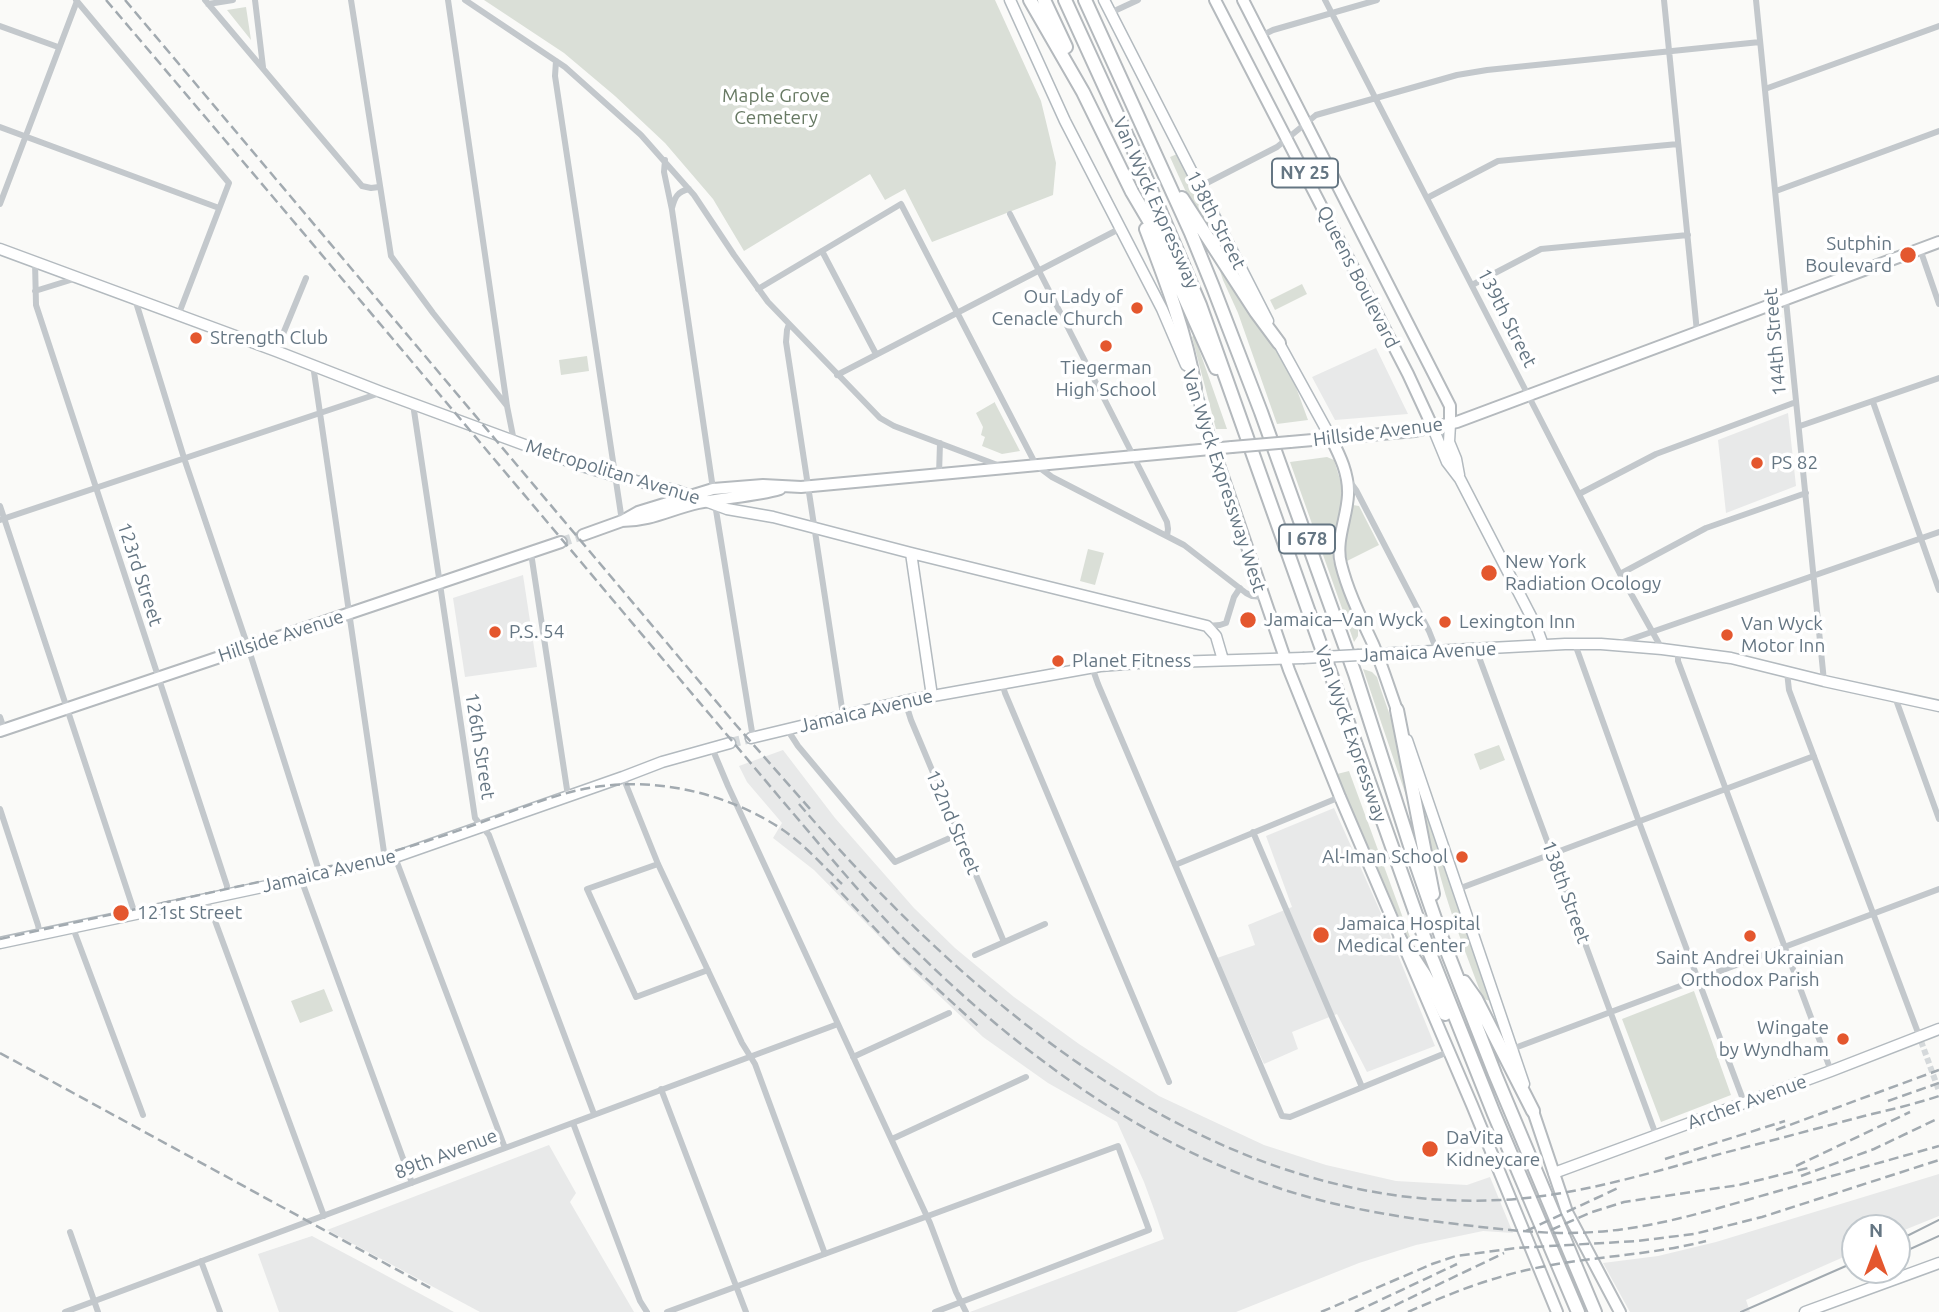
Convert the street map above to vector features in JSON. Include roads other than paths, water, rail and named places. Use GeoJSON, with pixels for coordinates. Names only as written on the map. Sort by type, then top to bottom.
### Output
{"type":"FeatureCollection","features":[{"type":"Feature","properties":{"kind":"highway","name":"Van Wyck Expressway"},"geometry":{"type":"LineString","coordinates":[[1065,0],[1189,278],[1388,837],[1466,1047],[1578,1312]]}},
{"type":"Feature","properties":{"kind":"highway","name":"Van Wyck Expressway"},"geometry":{"type":"LineString","coordinates":[[1085,0],[1202,259],[1261,412],[1350,662],[1441,936],[1506,1101],[1595,1312]]}},
{"type":"Feature","properties":{"kind":"highway"},"geometry":{"type":"LineString","coordinates":[[1035,2],[1132,192],[1155,231],[1204,345],[1240,415]]}},
{"type":"Feature","properties":{"kind":"highway"},"geometry":{"type":"LineString","coordinates":[[1153,150],[1212,246],[1279,343]]}},
{"type":"Feature","properties":{"kind":"highway"},"geometry":{"type":"LineString","coordinates":[[1132,192],[1178,316],[1190,357],[1195,388]]}},
{"type":"Feature","properties":{"kind":"highway"},"geometry":{"type":"LineString","coordinates":[[1397,709],[1441,936]]}},
{"type":"Feature","properties":{"kind":"highway"},"geometry":{"type":"LineString","coordinates":[[1400,940],[1427,977],[1450,1026],[1466,1047]]}},
{"type":"Feature","properties":{"kind":"highway"},"geometry":{"type":"LineString","coordinates":[[1452,964],[1476,999],[1533,1111]]}},
{"type":"Feature","properties":{"kind":"main road","name":"Van Wyck Expressway West"},"geometry":{"type":"LineString","coordinates":[[1010,0],[1065,121],[1167,319],[1195,388],[1284,658],[1339,797],[1448,1052]]}},
{"type":"Feature","properties":{"kind":"main road","name":"138th Street"},"geometry":{"type":"LineString","coordinates":[[1104,0],[1279,343],[1331,438]]}},
{"type":"Feature","properties":{"kind":"main road","name":"Queens Boulevard"},"geometry":{"type":"LineString","coordinates":[[1215,0],[1408,374],[1447,462],[1460,479],[1536,626],[1543,645]]}},
{"type":"Feature","properties":{"kind":"main road","name":"Queens Boulevard"},"geometry":{"type":"LineString","coordinates":[[1243,0],[1450,405],[1449,442],[1460,479]]}},
{"type":"Feature","properties":{"kind":"main road","name":"Hillside Avenue"},"geometry":{"type":"LineString","coordinates":[[583,535],[622,522],[638,512],[713,489],[764,485],[809,486],[1433,428],[1529,396],[1939,242]]}},
{"type":"Feature","properties":{"kind":"main road","name":"Metropolitan Avenue"},"geometry":{"type":"LineString","coordinates":[[0,249],[276,351],[381,393],[615,476],[690,495],[738,511],[774,517],[1207,626]]}},
{"type":"Feature","properties":{"kind":"main road"},"geometry":{"type":"LineString","coordinates":[[1331,438],[1346,476],[1348,494],[1340,558],[1397,709],[1567,1212],[1620,1312]]}},
{"type":"Feature","properties":{"kind":"main road","name":"Hillside Avenue"},"geometry":{"type":"LineString","coordinates":[[622,522],[641,521],[691,504],[711,503],[786,487]]}},
{"type":"Feature","properties":{"kind":"main road"},"geometry":{"type":"LineString","coordinates":[[749,496],[752,508],[774,517]]}},
{"type":"Feature","properties":{"kind":"main road","name":"Hillside Avenue"},"geometry":{"type":"LineString","coordinates":[[2,730],[561,542]]}},
{"type":"Feature","properties":{"kind":"main road"},"geometry":{"type":"LineString","coordinates":[[911,553],[932,696]]}},
{"type":"Feature","properties":{"kind":"main road"},"geometry":{"type":"LineString","coordinates":[[1207,626],[1216,636],[1223,660]]}},
{"type":"Feature","properties":{"kind":"main road","name":"Jamaica Avenue"},"geometry":{"type":"LineString","coordinates":[[752,738],[905,701],[1126,663],[1359,656],[1575,644],[1717,655],[1939,706]]}},
{"type":"Feature","properties":{"kind":"main road","name":"Jamaica Avenue"},"geometry":{"type":"LineString","coordinates":[[0,943],[390,858],[662,762],[730,743]]}},
{"type":"Feature","properties":{"kind":"main road","name":"Archer Avenue"},"geometry":{"type":"LineString","coordinates":[[1554,1173],[1920,1039],[1939,1029]]}},
{"type":"Feature","properties":{"kind":"main road"},"geometry":{"type":"LineString","coordinates":[[1448,1052],[1557,1312]]}},
{"type":"Feature","properties":{"kind":"main road"},"geometry":{"type":"LineString","coordinates":[[1805,1312],[1822,1309],[1939,1263]]}},
{"type":"Feature","properties":{"kind":"street"},"geometry":{"type":"LineString","coordinates":[[206,2],[233,0]]}},
{"type":"Feature","properties":{"kind":"street"},"geometry":{"type":"LineString","coordinates":[[255,0],[263,69]]}},
{"type":"Feature","properties":{"kind":"street"},"geometry":{"type":"LineString","coordinates":[[351,0],[392,259],[507,405]]}},
{"type":"Feature","properties":{"kind":"street"},"geometry":{"type":"LineString","coordinates":[[448,0],[514,441]]}},
{"type":"Feature","properties":{"kind":"street"},"geometry":{"type":"LineString","coordinates":[[466,0],[573,73],[632,125],[690,189],[758,289],[837,375],[885,421],[1005,468]]}},
{"type":"Feature","properties":{"kind":"street"},"geometry":{"type":"LineString","coordinates":[[1110,13],[1138,0]]}},
{"type":"Feature","properties":{"kind":"street","name":"139th Street"},"geometry":{"type":"LineString","coordinates":[[1325,0],[1620,574],[1662,649]]}},
{"type":"Feature","properties":{"kind":"street"},"geometry":{"type":"LineString","coordinates":[[1261,36],[1273,30],[1377,0]]}},
{"type":"Feature","properties":{"kind":"street"},"geometry":{"type":"LineString","coordinates":[[1664,0],[1697,332]]}},
{"type":"Feature","properties":{"kind":"street","name":"144th Street"},"geometry":{"type":"LineString","coordinates":[[1756,0],[1824,681]]}},
{"type":"Feature","properties":{"kind":"street"},"geometry":{"type":"LineString","coordinates":[[0,204],[76,1],[229,183],[178,316]]}},
{"type":"Feature","properties":{"kind":"street"},"geometry":{"type":"LineString","coordinates":[[206,2],[362,186],[379,187]]}},
{"type":"Feature","properties":{"kind":"street"},"geometry":{"type":"LineString","coordinates":[[0,26],[58,47]]}},
{"type":"Feature","properties":{"kind":"street"},"geometry":{"type":"LineString","coordinates":[[1765,89],[1939,26]]}},
{"type":"Feature","properties":{"kind":"street"},"geometry":{"type":"LineString","coordinates":[[1199,187],[1251,161],[1322,113],[1472,72],[1760,42]]}},
{"type":"Feature","properties":{"kind":"street"},"geometry":{"type":"LineString","coordinates":[[556,61],[555,76],[622,522]]}},
{"type":"Feature","properties":{"kind":"street"},"geometry":{"type":"LineString","coordinates":[[0,127],[219,208]]}},
{"type":"Feature","properties":{"kind":"street"},"geometry":{"type":"LineString","coordinates":[[1776,191],[1939,131]]}},
{"type":"Feature","properties":{"kind":"street"},"geometry":{"type":"LineString","coordinates":[[1427,198],[1498,161],[1678,144]]}},
{"type":"Feature","properties":{"kind":"street"},"geometry":{"type":"LineString","coordinates":[[665,160],[664,172],[672,210],[713,489]]}},
{"type":"Feature","properties":{"kind":"street"},"geometry":{"type":"LineString","coordinates":[[672,210],[676,195],[690,189]]}},
{"type":"Feature","properties":{"kind":"street"},"geometry":{"type":"LineString","coordinates":[[758,289],[901,204],[1036,464],[1052,477],[1198,554],[1240,588],[1252,596],[1262,597]]}},
{"type":"Feature","properties":{"kind":"street"},"geometry":{"type":"LineString","coordinates":[[1010,214],[1167,522],[1167,536]]}},
{"type":"Feature","properties":{"kind":"street"},"geometry":{"type":"LineString","coordinates":[[837,375],[1121,228]]}},
{"type":"Feature","properties":{"kind":"street"},"geometry":{"type":"LineString","coordinates":[[1472,285],[1541,249],[1688,235]]}},
{"type":"Feature","properties":{"kind":"street"},"geometry":{"type":"LineString","coordinates":[[1920,249],[1939,304]]}},
{"type":"Feature","properties":{"kind":"street"},"geometry":{"type":"LineString","coordinates":[[822,251],[876,354]]}},
{"type":"Feature","properties":{"kind":"street","name":"123rd Street"},"geometry":{"type":"LineString","coordinates":[[35,261],[36,305],[227,886],[227,895]]}},
{"type":"Feature","properties":{"kind":"street"},"geometry":{"type":"LineString","coordinates":[[35,291],[77,278]]}},
{"type":"Feature","properties":{"kind":"street"},"geometry":{"type":"LineString","coordinates":[[276,351],[306,278]]}},
{"type":"Feature","properties":{"kind":"street"},"geometry":{"type":"LineString","coordinates":[[135,299],[320,874]]}},
{"type":"Feature","properties":{"kind":"street"},"geometry":{"type":"LineString","coordinates":[[789,324],[786,342],[843,715]]}},
{"type":"Feature","properties":{"kind":"street"},"geometry":{"type":"LineString","coordinates":[[313,365],[348,614],[390,858],[505,1148]]}},
{"type":"Feature","properties":{"kind":"street"},"geometry":{"type":"LineString","coordinates":[[1800,426],[1939,378]]}},
{"type":"Feature","properties":{"kind":"street"},"geometry":{"type":"LineString","coordinates":[[2,519],[381,393]]}},
{"type":"Feature","properties":{"kind":"street"},"geometry":{"type":"LineString","coordinates":[[1579,494],[1656,454],[1796,402]]}},
{"type":"Feature","properties":{"kind":"street"},"geometry":{"type":"LineString","coordinates":[[1873,402],[1939,590]]}},
{"type":"Feature","properties":{"kind":"street","name":"126th Street"},"geometry":{"type":"LineString","coordinates":[[413,404],[475,818],[489,835],[594,1114]]}},
{"type":"Feature","properties":{"kind":"street"},"geometry":{"type":"LineString","coordinates":[[939,474],[940,443]]}},
{"type":"Feature","properties":{"kind":"street"},"geometry":{"type":"LineString","coordinates":[[1346,476],[1360,496],[1434,640],[1437,651]]}},
{"type":"Feature","properties":{"kind":"street"},"geometry":{"type":"LineString","coordinates":[[1620,574],[1706,528],[1805,493]]}},
{"type":"Feature","properties":{"kind":"street"},"geometry":{"type":"LineString","coordinates":[[711,503],[752,738]]}},
{"type":"Feature","properties":{"kind":"street"},"geometry":{"type":"LineString","coordinates":[[0,506],[2,519],[135,915]]}},
{"type":"Feature","properties":{"kind":"street"},"geometry":{"type":"LineString","coordinates":[[1615,645],[1939,532]]}},
{"type":"Feature","properties":{"kind":"street"},"geometry":{"type":"LineString","coordinates":[[531,553],[568,796]]}},
{"type":"Feature","properties":{"kind":"street"},"geometry":{"type":"LineString","coordinates":[[1207,626],[1226,623],[1240,588]]}},
{"type":"Feature","properties":{"kind":"street"},"geometry":{"type":"LineString","coordinates":[[1575,644],[1744,1102]]}},
{"type":"Feature","properties":{"kind":"street","name":"138th Street"},"geometry":{"type":"LineString","coordinates":[[1476,649],[1656,1135]]}},
{"type":"Feature","properties":{"kind":"street"},"geometry":{"type":"LineString","coordinates":[[1678,651],[1678,661],[1831,1071]]}},
{"type":"Feature","properties":{"kind":"street"},"geometry":{"type":"LineString","coordinates":[[1093,667],[1280,1114],[1290,1117],[1448,1052]]}},
{"type":"Feature","properties":{"kind":"street"},"geometry":{"type":"LineString","coordinates":[[1787,672],[1789,690],[1920,1039]]}},
{"type":"Feature","properties":{"kind":"street"},"geometry":{"type":"LineString","coordinates":[[1002,683],[1169,1082]]}},
{"type":"Feature","properties":{"kind":"street"},"geometry":{"type":"LineString","coordinates":[[1895,698],[1939,819]]}},
{"type":"Feature","properties":{"kind":"street","name":"132nd Street"},"geometry":{"type":"LineString","coordinates":[[905,701],[1004,943]]}},
{"type":"Feature","properties":{"kind":"street"},"geometry":{"type":"LineString","coordinates":[[0,717],[2,730]]}},
{"type":"Feature","properties":{"kind":"street"},"geometry":{"type":"LineString","coordinates":[[787,729],[798,746],[895,862],[959,834]]}},
{"type":"Feature","properties":{"kind":"street"},"geometry":{"type":"LineString","coordinates":[[712,748],[927,1216],[965,1311]]}},
{"type":"Feature","properties":{"kind":"street"},"geometry":{"type":"LineString","coordinates":[[1458,889],[1814,755]]}},
{"type":"Feature","properties":{"kind":"street"},"geometry":{"type":"LineString","coordinates":[[623,777],[658,864],[750,1055],[825,1254]]}},
{"type":"Feature","properties":{"kind":"street"},"geometry":{"type":"LineString","coordinates":[[1175,865],[1339,797]]}},
{"type":"Feature","properties":{"kind":"street"},"geometry":{"type":"LineString","coordinates":[[0,809],[40,935]]}},
{"type":"Feature","properties":{"kind":"street"},"geometry":{"type":"LineString","coordinates":[[1253,832],[1362,1087]]}},
{"type":"Feature","properties":{"kind":"street"},"geometry":{"type":"LineString","coordinates":[[658,864],[587,889],[636,997],[708,970]]}},
{"type":"Feature","properties":{"kind":"street"},"geometry":{"type":"LineString","coordinates":[[301,879],[412,1184]]}},
{"type":"Feature","properties":{"kind":"street"},"geometry":{"type":"LineString","coordinates":[[1513,1049],[1939,889]]}},
{"type":"Feature","properties":{"kind":"street"},"geometry":{"type":"LineString","coordinates":[[205,900],[211,909],[324,1216]]}},
{"type":"Feature","properties":{"kind":"street"},"geometry":{"type":"LineString","coordinates":[[975,955],[1045,925]]}},
{"type":"Feature","properties":{"kind":"street"},"geometry":{"type":"LineString","coordinates":[[73,928],[143,1115]]}},
{"type":"Feature","properties":{"kind":"street"},"geometry":{"type":"LineString","coordinates":[[853,1057],[949,1013]]}},
{"type":"Feature","properties":{"kind":"street","name":"89th Avenue"},"geometry":{"type":"LineString","coordinates":[[65,1312],[838,1024]]}},
{"type":"Feature","properties":{"kind":"street"},"geometry":{"type":"LineString","coordinates":[[892,1139],[1026,1077]]}},
{"type":"Feature","properties":{"kind":"street"},"geometry":{"type":"LineString","coordinates":[[661,1089],[746,1312]]}},
{"type":"Feature","properties":{"kind":"street"},"geometry":{"type":"LineString","coordinates":[[573,1122],[640,1301],[647,1312]]}},
{"type":"Feature","properties":{"kind":"street"},"geometry":{"type":"LineString","coordinates":[[667,1312],[1118,1146],[1149,1230],[935,1312]]}},
{"type":"Feature","properties":{"kind":"street"},"geometry":{"type":"LineString","coordinates":[[70,1232],[99,1312]]}},
{"type":"Feature","properties":{"kind":"street"},"geometry":{"type":"LineString","coordinates":[[201,1261],[220,1312]]}},
{"type":"Feature","properties":{"kind":"tunnel"},"geometry":{"type":"LineString","coordinates":[[561,542],[583,535]]}},
{"type":"Feature","properties":{"kind":"tunnel"},"geometry":{"type":"LineString","coordinates":[[730,743],[751,738]]}},
{"type":"Feature","properties":{"kind":"tunnel"},"geometry":{"type":"LineString","coordinates":[[1921,1041],[1939,1091]]}},
{"type":"Feature","properties":{"kind":"tram line"},"geometry":{"type":"LineString","coordinates":[[1911,1234],[1939,1220]]}},
{"type":"Feature","properties":{"kind":"tram line"},"geometry":{"type":"LineString","coordinates":[[1911,1249],[1939,1236]]}},
{"type":"Feature","properties":{"kind":"tram line"},"geometry":{"type":"LineString","coordinates":[[1741,1312],[1841,1268]]}},
{"type":"Feature","properties":{"kind":"railway"},"geometry":{"type":"LineString","coordinates":[[106,0],[862,894],[896,931],[999,1027],[1092,1096],[1193,1153],[1246,1176],[1301,1195],[1352,1208],[1405,1217],[1559,1233],[1614,1230],[1665,1222],[1939,1146]]}},
{"type":"Feature","properties":{"kind":"railway"},"geometry":{"type":"LineString","coordinates":[[125,0],[736,725],[810,809]]}},
{"type":"Feature","properties":{"kind":"railway"},"geometry":{"type":"LineString","coordinates":[[0,939],[381,855],[552,797],[614,785],[665,786],[715,797],[739,806],[791,836],[842,884]]}},
{"type":"Feature","properties":{"kind":"railway"},"geometry":{"type":"LineString","coordinates":[[799,804],[868,880],[942,953],[1023,1022],[1109,1083],[1200,1134],[1295,1173],[1396,1195],[1500,1200],[1531,1197],[1621,1180],[1939,1096]]}},
{"type":"Feature","properties":{"kind":"railway"},"geometry":{"type":"LineString","coordinates":[[831,882],[897,952],[978,1026]]}},
{"type":"Feature","properties":{"kind":"railway"},"geometry":{"type":"LineString","coordinates":[[0,1053],[434,1290]]}},
{"type":"Feature","properties":{"kind":"railway"},"geometry":{"type":"LineString","coordinates":[[1776,1130],[1939,1070]]}},
{"type":"Feature","properties":{"kind":"railway"},"geometry":{"type":"LineString","coordinates":[[1888,1101],[1939,1083]]}},
{"type":"Feature","properties":{"kind":"railway"},"geometry":{"type":"LineString","coordinates":[[1796,1166],[1910,1112]]}},
{"type":"Feature","properties":{"kind":"railway"},"geometry":{"type":"LineString","coordinates":[[1801,1176],[1874,1149],[1939,1118]]}},
{"type":"Feature","properties":{"kind":"railway"},"geometry":{"type":"LineString","coordinates":[[1665,1159],[1785,1121]]}},
{"type":"Feature","properties":{"kind":"railway"},"geometry":{"type":"LineString","coordinates":[[1321,1312],[1456,1256],[1517,1248],[1637,1241],[1694,1234],[1762,1217],[1939,1160]]}},
{"type":"Feature","properties":{"kind":"railway"},"geometry":{"type":"LineString","coordinates":[[1551,1230],[1592,1212],[1624,1202],[1739,1185],[1808,1168]]}},
{"type":"Feature","properties":{"kind":"railway"},"geometry":{"type":"LineString","coordinates":[[1526,1231],[1618,1188]]}},
{"type":"Feature","properties":{"kind":"railway"},"geometry":{"type":"LineString","coordinates":[[1408,1312],[1506,1275],[1562,1263],[1706,1241]]}},
{"type":"Feature","properties":{"kind":"railway"},"geometry":{"type":"LineString","coordinates":[[1381,1312],[1504,1253]]}},
{"type":"Feature","properties":{"kind":"railway"},"geometry":{"type":"LineString","coordinates":[[1355,1312],[1457,1264]]}},
{"type":"Feature","properties":{"kind":"place","name":"Sutphin Boulevard"},"geometry":{"type":"Point","coordinates":[1908,255]}},
{"type":"Feature","properties":{"kind":"place","name":"Our Lady of Cenacle Church"},"geometry":{"type":"Point","coordinates":[1137,308]}},
{"type":"Feature","properties":{"kind":"place","name":"Strength Club"},"geometry":{"type":"Point","coordinates":[196,338]}},
{"type":"Feature","properties":{"kind":"place","name":"Tiegerman High School"},"geometry":{"type":"Point","coordinates":[1106,346]}},
{"type":"Feature","properties":{"kind":"place","name":"PS 82"},"geometry":{"type":"Point","coordinates":[1757,463]}},
{"type":"Feature","properties":{"kind":"place","name":"New York Radiation Ocology"},"geometry":{"type":"Point","coordinates":[1489,573]}},
{"type":"Feature","properties":{"kind":"place","name":"Jamaica–Van Wyck"},"geometry":{"type":"Point","coordinates":[1248,620]}},
{"type":"Feature","properties":{"kind":"place","name":"Lexington Inn"},"geometry":{"type":"Point","coordinates":[1445,622]}},
{"type":"Feature","properties":{"kind":"place","name":"P.S. 54"},"geometry":{"type":"Point","coordinates":[495,632]}},
{"type":"Feature","properties":{"kind":"place","name":"Van Wyck Motor Inn"},"geometry":{"type":"Point","coordinates":[1727,635]}},
{"type":"Feature","properties":{"kind":"place","name":"Planet Fitness"},"geometry":{"type":"Point","coordinates":[1058,661]}},
{"type":"Feature","properties":{"kind":"place","name":"Al-Iman School"},"geometry":{"type":"Point","coordinates":[1462,857]}},
{"type":"Feature","properties":{"kind":"place","name":"121st Street"},"geometry":{"type":"Point","coordinates":[121,913]}},
{"type":"Feature","properties":{"kind":"place","name":"Jamaica Hospital Medical Center"},"geometry":{"type":"Point","coordinates":[1321,935]}},
{"type":"Feature","properties":{"kind":"place","name":"Saint Andrei Ukrainian Orthodox Parish"},"geometry":{"type":"Point","coordinates":[1750,936]}},
{"type":"Feature","properties":{"kind":"place","name":"Wingate by Wyndham"},"geometry":{"type":"Point","coordinates":[1843,1039]}},
{"type":"Feature","properties":{"kind":"place","name":"DaVita Kidneycare"},"geometry":{"type":"Point","coordinates":[1430,1149]}},
{"type":"Feature","properties":{"kind":"park label","name":"Maple Grove Cemetery"},"geometry":{"type":"Point","coordinates":[776,107]}}]}
